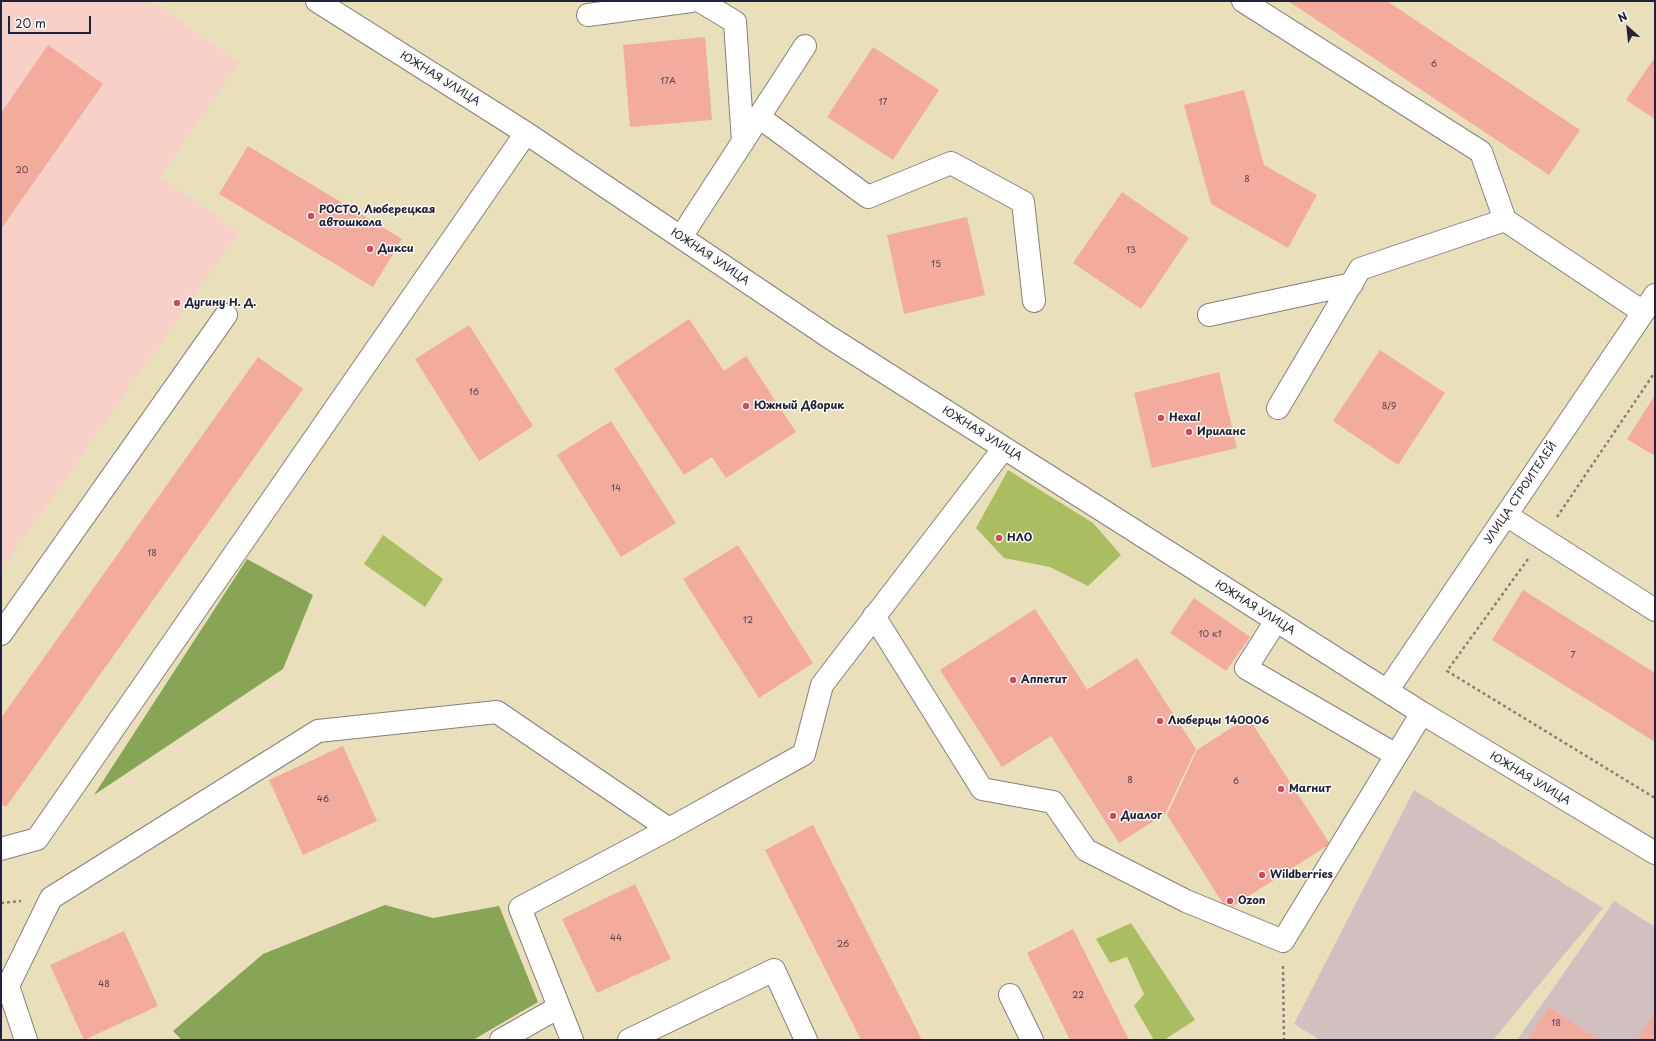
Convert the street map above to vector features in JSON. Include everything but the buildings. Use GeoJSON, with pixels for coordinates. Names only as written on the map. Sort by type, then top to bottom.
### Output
{"type":"FeatureCollection","features":[{"type":"Feature","properties":{"kind":"street","name":"ЮЖНАЯ УЛИЦА"},"geometry":{"type":"LineString","coordinates":[[317,1],[526,133],[829,337],[1386,691],[1655,853]]}},
{"type":"Feature","properties":{"kind":"street"},"geometry":{"type":"LineString","coordinates":[[588,15],[691,1]]}},
{"type":"Feature","properties":{"kind":"street"},"geometry":{"type":"LineString","coordinates":[[700,1],[735,22],[743,142]]}},
{"type":"Feature","properties":{"kind":"street"},"geometry":{"type":"LineString","coordinates":[[1243,1],[1481,152],[1505,220],[1649,303]]}},
{"type":"Feature","properties":{"kind":"street"},"geometry":{"type":"LineString","coordinates":[[681,237],[805,46]]}},
{"type":"Feature","properties":{"kind":"street"},"geometry":{"type":"LineString","coordinates":[[758,117],[868,197],[951,163],[1024,202],[1034,301]]}},
{"type":"Feature","properties":{"kind":"street"},"geometry":{"type":"LineString","coordinates":[[1,849],[37,839],[526,133]]}},
{"type":"Feature","properties":{"kind":"street"},"geometry":{"type":"LineString","coordinates":[[1278,408],[1360,270],[1505,220]]}},
{"type":"Feature","properties":{"kind":"street"},"geometry":{"type":"LineString","coordinates":[[1209,315],[1352,284]]}},
{"type":"Feature","properties":{"kind":"street","name":"УЛИЦА СТРОИТЕЛЕЙ"},"geometry":{"type":"LineString","coordinates":[[1386,691],[1649,303]]}},
{"type":"Feature","properties":{"kind":"street"},"geometry":{"type":"LineString","coordinates":[[1,634],[226,315]]}},
{"type":"Feature","properties":{"kind":"street"},"geometry":{"type":"LineString","coordinates":[[572,1040],[520,908],[669,829],[804,754],[822,685],[1004,448]]}},
{"type":"Feature","properties":{"kind":"street"},"geometry":{"type":"LineString","coordinates":[[1506,515],[1655,610]]}},
{"type":"Feature","properties":{"kind":"street"},"geometry":{"type":"LineString","coordinates":[[874,616],[982,789],[1053,802],[1086,850],[1186,901],[1283,941],[1422,713]]}},
{"type":"Feature","properties":{"kind":"street"},"geometry":{"type":"LineString","coordinates":[[1276,621],[1246,668],[1396,756]]}},
{"type":"Feature","properties":{"kind":"street"},"geometry":{"type":"LineString","coordinates":[[26,1040],[8,986],[51,898],[318,731],[497,712],[669,829]]}},
{"type":"Feature","properties":{"kind":"street"},"geometry":{"type":"LineString","coordinates":[[629,1040],[774,970],[806,1040]]}},
{"type":"Feature","properties":{"kind":"street"},"geometry":{"type":"LineString","coordinates":[[1010,995],[1032,1040]]}},
{"type":"Feature","properties":{"kind":"street"},"geometry":{"type":"LineString","coordinates":[[501,1040],[531,1032],[559,1007]]}},
{"type":"Feature","properties":{"kind":"path"},"geometry":{"type":"LineString","coordinates":[[1447,671],[1655,798]]}},
{"type":"Feature","properties":{"kind":"path"},"geometry":{"type":"LineString","coordinates":[[1283,941],[1284,1040]]}},
{"type":"Feature","properties":{"kind":"shaded area"},"geometry":{"type":"Polygon","coordinates":[[[1,1],[151,1],[240,63],[160,176],[239,232],[1,571],[1,1]]]}},
{"type":"Feature","properties":{"kind":"shaded area"},"geometry":{"type":"Polygon","coordinates":[[[1414,790],[1603,908],[1493,1040],[1320,1040],[1294,1024],[1414,790]]]}},
{"type":"Feature","properties":{"kind":"shaded area"},"geometry":{"type":"Polygon","coordinates":[[[1614,901],[1655,927],[1655,1040],[1517,1040],[1614,901]]]}},
{"type":"Feature","properties":{"kind":"green space"},"geometry":{"type":"Polygon","coordinates":[[[1008,470],[1093,523],[1121,555],[1088,586],[1050,567],[1004,558],[976,528],[1008,470]]]}},
{"type":"Feature","properties":{"kind":"green space"},"geometry":{"type":"Polygon","coordinates":[[[383,535],[443,579],[425,607],[364,564],[383,535]]]}},
{"type":"Feature","properties":{"kind":"green space"},"geometry":{"type":"Polygon","coordinates":[[[247,559],[313,595],[283,669],[94,795],[247,559]]]}},
{"type":"Feature","properties":{"kind":"green space"},"geometry":{"type":"Polygon","coordinates":[[[385,905],[433,918],[499,906],[538,1002],[473,1040],[182,1040],[173,1031],[263,954],[385,905]]]}},
{"type":"Feature","properties":{"kind":"green space"},"geometry":{"type":"Polygon","coordinates":[[[1131,923],[1195,1020],[1164,1040],[1154,1040],[1134,1006],[1144,994],[1127,957],[1110,963],[1096,939],[1131,923]]]}},
{"type":"Feature","properties":{"kind":"place","name":"РОСТО, Люберецкая автошкола"},"geometry":{"type":"Point","coordinates":[311,216]}},
{"type":"Feature","properties":{"kind":"place","name":"Дикси"},"geometry":{"type":"Point","coordinates":[370,249]}},
{"type":"Feature","properties":{"kind":"place","name":"Дугину Н. Д."},"geometry":{"type":"Point","coordinates":[177,303]}},
{"type":"Feature","properties":{"kind":"place","name":"Южный Дворик"},"geometry":{"type":"Point","coordinates":[746,406]}},
{"type":"Feature","properties":{"kind":"place","name":"Hexal"},"geometry":{"type":"Point","coordinates":[1161,418]}},
{"type":"Feature","properties":{"kind":"place","name":"Ириланс"},"geometry":{"type":"Point","coordinates":[1189,432]}},
{"type":"Feature","properties":{"kind":"place","name":"НЛО"},"geometry":{"type":"Point","coordinates":[999,538]}},
{"type":"Feature","properties":{"kind":"place","name":"Аппетит"},"geometry":{"type":"Point","coordinates":[1013,680]}},
{"type":"Feature","properties":{"kind":"place","name":"Люберцы 140006"},"geometry":{"type":"Point","coordinates":[1160,721]}},
{"type":"Feature","properties":{"kind":"place","name":"Магнит"},"geometry":{"type":"Point","coordinates":[1281,789]}},
{"type":"Feature","properties":{"kind":"place","name":"Диалог"},"geometry":{"type":"Point","coordinates":[1113,816]}},
{"type":"Feature","properties":{"kind":"place","name":"Wildberries"},"geometry":{"type":"Point","coordinates":[1262,875]}},
{"type":"Feature","properties":{"kind":"place","name":"Ozon"},"geometry":{"type":"Point","coordinates":[1230,901]}}]}
